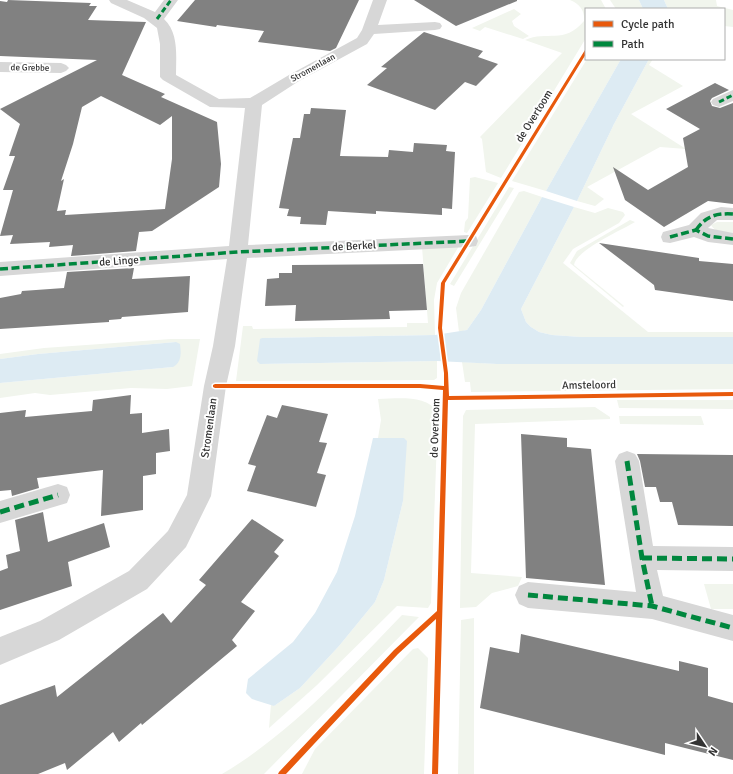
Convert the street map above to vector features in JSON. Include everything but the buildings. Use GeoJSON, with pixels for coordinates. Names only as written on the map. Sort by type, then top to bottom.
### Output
{"type":"FeatureCollection","features":[{"type":"Feature","properties":{"kind":"street"},"geometry":{"type":"LineString","coordinates":[[116,0],[157,20],[165,28],[168,55],[168,77],[184,88],[216,104],[254,103]]}},
{"type":"Feature","properties":{"kind":"street"},"geometry":{"type":"LineString","coordinates":[[157,20],[171,0]]}},
{"type":"Feature","properties":{"kind":"street","name":"Stromenlaan"},"geometry":{"type":"LineString","coordinates":[[0,651],[49,631],[138,580],[177,539],[199,496],[215,386],[224,346],[238,252],[254,103],[294,78],[362,41],[369,30],[380,0]]}},
{"type":"Feature","properties":{"kind":"street"},"geometry":{"type":"LineString","coordinates":[[369,30],[435,26]]}},
{"type":"Feature","properties":{"kind":"street","name":"de Grebbe"},"geometry":{"type":"LineString","coordinates":[[0,67],[61,68]]}},
{"type":"Feature","properties":{"kind":"street"},"geometry":{"type":"LineString","coordinates":[[670,237],[696,230],[704,219],[716,213],[733,214]]}},
{"type":"Feature","properties":{"kind":"street"},"geometry":{"type":"LineString","coordinates":[[696,230],[708,236],[733,239]]}},
{"type":"Feature","properties":{"kind":"street","name":"de Berkel"},"geometry":{"type":"LineString","coordinates":[[238,252],[469,241]]}},
{"type":"Feature","properties":{"kind":"street","name":"de Linge"},"geometry":{"type":"LineString","coordinates":[[0,269],[238,252]]}},
{"type":"Feature","properties":{"kind":"street"},"geometry":{"type":"LineString","coordinates":[[627,461],[642,558],[652,606]]}},
{"type":"Feature","properties":{"kind":"street"},"geometry":{"type":"LineString","coordinates":[[0,512],[58,495]]}},
{"type":"Feature","properties":{"kind":"street"},"geometry":{"type":"LineString","coordinates":[[642,558],[733,559]]}},
{"type":"Feature","properties":{"kind":"street"},"geometry":{"type":"LineString","coordinates":[[528,595],[652,606],[733,628]]}},
{"type":"Feature","properties":{"kind":"shaded area"},"geometry":{"type":"Polygon","coordinates":[[[570,0],[601,0],[605,8],[585,8],[585,40],[501,178],[486,172],[482,139],[480,137],[562,53],[525,40],[533,37],[562,35],[577,28],[584,21],[584,14],[577,4],[570,0]]]}},
{"type":"Feature","properties":{"kind":"shaded area"},"geometry":{"type":"Polygon","coordinates":[[[610,0],[639,0],[643,8],[615,8],[610,0]]]}},
{"type":"Feature","properties":{"kind":"shaded area"},"geometry":{"type":"Polygon","coordinates":[[[639,0],[664,0],[668,8],[643,8],[639,0]]]}},
{"type":"Feature","properties":{"kind":"shaded area"},"geometry":{"type":"Polygon","coordinates":[[[664,0],[716,0],[717,6],[725,8],[668,8],[664,0]]]}},
{"type":"Feature","properties":{"kind":"shaded area"},"geometry":{"type":"Polygon","coordinates":[[[725,8],[733,10],[733,27],[725,26],[725,8]]]}},
{"type":"Feature","properties":{"kind":"shaded area"},"geometry":{"type":"Polygon","coordinates":[[[514,9],[521,14],[512,21],[514,26],[529,36],[523,39],[485,27],[480,31],[472,28],[514,9]]]}},
{"type":"Feature","properties":{"kind":"shaded area"},"geometry":{"type":"Polygon","coordinates":[[[586,60],[620,60],[546,191],[512,181],[586,60]]]}},
{"type":"Feature","properties":{"kind":"shaded area"},"geometry":{"type":"Polygon","coordinates":[[[620,60],[648,60],[614,124],[577,201],[546,191],[620,60]]]}},
{"type":"Feature","properties":{"kind":"shaded area"},"geometry":{"type":"Polygon","coordinates":[[[648,60],[652,60],[649,65],[683,86],[631,114],[686,149],[660,147],[587,187],[604,199],[595,206],[577,201],[614,124],[648,60]]]}},
{"type":"Feature","properties":{"kind":"shaded area"},"geometry":{"type":"Polygon","coordinates":[[[475,177],[498,183],[467,233],[464,232],[465,222],[468,218],[470,178],[475,177]]]}},
{"type":"Feature","properties":{"kind":"shaded area"},"geometry":{"type":"Polygon","coordinates":[[[509,187],[514,188],[454,286],[450,284],[509,187]]]}},
{"type":"Feature","properties":{"kind":"shaded area"},"geometry":{"type":"Polygon","coordinates":[[[524,191],[542,197],[481,310],[467,330],[459,332],[456,308],[461,293],[519,192],[524,191]]]}},
{"type":"Feature","properties":{"kind":"shaded area"},"geometry":{"type":"Polygon","coordinates":[[[542,197],[574,207],[521,309],[526,322],[531,327],[539,332],[552,335],[581,337],[733,337],[733,364],[497,364],[437,361],[260,364],[257,361],[260,339],[262,338],[435,335],[467,330],[481,310],[542,197]]]}},
{"type":"Feature","properties":{"kind":"shaded area"},"geometry":{"type":"Polygon","coordinates":[[[574,207],[595,213],[608,208],[623,212],[625,215],[619,223],[573,249],[563,263],[648,332],[733,332],[733,337],[581,337],[552,335],[539,332],[531,327],[526,322],[521,309],[574,207]]]}},
{"type":"Feature","properties":{"kind":"shaded area"},"geometry":{"type":"Polygon","coordinates":[[[630,220],[635,222],[591,247],[577,259],[574,265],[624,306],[623,307],[570,263],[577,251],[630,220]]]}},
{"type":"Feature","properties":{"kind":"shaded area"},"geometry":{"type":"Polygon","coordinates":[[[717,222],[733,222],[733,233],[720,232],[713,228],[711,225],[717,222]]]}},
{"type":"Feature","properties":{"kind":"shaded area"},"geometry":{"type":"Polygon","coordinates":[[[459,246],[437,283],[434,300],[435,335],[262,338],[260,364],[437,361],[437,378],[434,380],[236,381],[243,326],[252,326],[253,329],[407,327],[407,323],[428,323],[422,247],[459,246]]]}},
{"type":"Feature","properties":{"kind":"shaded area"},"geometry":{"type":"Polygon","coordinates":[[[171,339],[200,339],[192,386],[167,389],[131,388],[50,395],[35,393],[0,398],[0,383],[173,367],[176,342],[38,354],[0,359],[0,354],[44,348],[171,339]]]}},
{"type":"Feature","properties":{"kind":"shaded area"},"geometry":{"type":"Polygon","coordinates":[[[176,342],[180,344],[181,351],[178,363],[173,367],[0,383],[0,359],[38,354],[176,342]]]}},
{"type":"Feature","properties":{"kind":"shaded area"},"geometry":{"type":"Polygon","coordinates":[[[462,362],[497,364],[733,364],[733,389],[471,392],[470,382],[465,382],[462,362]]]}},
{"type":"Feature","properties":{"kind":"shaded area"},"geometry":{"type":"Polygon","coordinates":[[[402,398],[418,400],[426,402],[438,412],[431,603],[428,608],[397,606],[317,685],[269,728],[271,704],[274,706],[300,688],[339,646],[375,602],[384,580],[403,501],[404,438],[378,438],[381,420],[378,399],[402,398]]]}},
{"type":"Feature","properties":{"kind":"shaded area"},"geometry":{"type":"Polygon","coordinates":[[[617,400],[733,400],[733,409],[619,408],[617,400]]]}},
{"type":"Feature","properties":{"kind":"shaded area"},"geometry":{"type":"Polygon","coordinates":[[[595,407],[610,417],[610,419],[475,424],[471,573],[522,577],[518,586],[492,593],[476,607],[460,608],[463,416],[466,410],[595,407]]]}},
{"type":"Feature","properties":{"kind":"shaded area"},"geometry":{"type":"Polygon","coordinates":[[[619,416],[701,416],[704,425],[620,424],[619,416]]]}},
{"type":"Feature","properties":{"kind":"shaded area"},"geometry":{"type":"Polygon","coordinates":[[[373,438],[404,438],[407,441],[403,501],[384,580],[375,602],[339,646],[300,688],[274,706],[252,699],[246,693],[248,679],[293,642],[315,613],[337,572],[355,516],[373,438]]]}},
{"type":"Feature","properties":{"kind":"shaded area"},"geometry":{"type":"Polygon","coordinates":[[[704,584],[733,584],[733,609],[711,609],[704,584]]]}},
{"type":"Feature","properties":{"kind":"shaded area"},"geometry":{"type":"Polygon","coordinates":[[[402,615],[419,617],[264,774],[222,774],[270,741],[294,721],[339,679],[402,615]]]}},
{"type":"Feature","properties":{"kind":"shaded area"},"geometry":{"type":"Polygon","coordinates":[[[474,618],[474,774],[458,774],[461,620],[474,618]]]}},
{"type":"Feature","properties":{"kind":"shaded area"},"geometry":{"type":"Polygon","coordinates":[[[418,648],[428,658],[424,774],[302,774],[315,749],[413,649],[418,648]]]}},
{"type":"Feature","properties":{"kind":"marked path"},"geometry":{"type":"LineString","coordinates":[[157,19],[171,0]]}},
{"type":"Feature","properties":{"kind":"marked path"},"geometry":{"type":"LineString","coordinates":[[719,102],[733,95]]}},
{"type":"Feature","properties":{"kind":"marked path"},"geometry":{"type":"LineString","coordinates":[[696,230],[704,220],[712,215],[721,213],[733,214]]}},
{"type":"Feature","properties":{"kind":"marked path"},"geometry":{"type":"LineString","coordinates":[[670,237],[696,230],[708,236],[733,239]]}},
{"type":"Feature","properties":{"kind":"marked path"},"geometry":{"type":"LineString","coordinates":[[0,269],[238,252],[469,241]]}},
{"type":"Feature","properties":{"kind":"marked path"},"geometry":{"type":"LineString","coordinates":[[627,461],[642,558],[652,606]]}},
{"type":"Feature","properties":{"kind":"marked path"},"geometry":{"type":"LineString","coordinates":[[0,512],[58,495]]}},
{"type":"Feature","properties":{"kind":"marked path"},"geometry":{"type":"LineString","coordinates":[[642,558],[733,559]]}},
{"type":"Feature","properties":{"kind":"marked path"},"geometry":{"type":"LineString","coordinates":[[528,595],[652,606],[733,628]]}},
{"type":"Feature","properties":{"kind":"cycle path","name":"de Overtoom"},"geometry":{"type":"LineString","coordinates":[[435,774],[446,398],[446,373],[440,328],[443,283],[585,53]]}},
{"type":"Feature","properties":{"kind":"cycle path"},"geometry":{"type":"LineString","coordinates":[[215,386],[420,386],[446,388]]}},
{"type":"Feature","properties":{"kind":"cycle path","name":"Amsteloord"},"geometry":{"type":"LineString","coordinates":[[446,398],[733,394]]}},
{"type":"Feature","properties":{"kind":"cycle path"},"geometry":{"type":"LineString","coordinates":[[281,774],[396,652],[439,613]]}}]}
